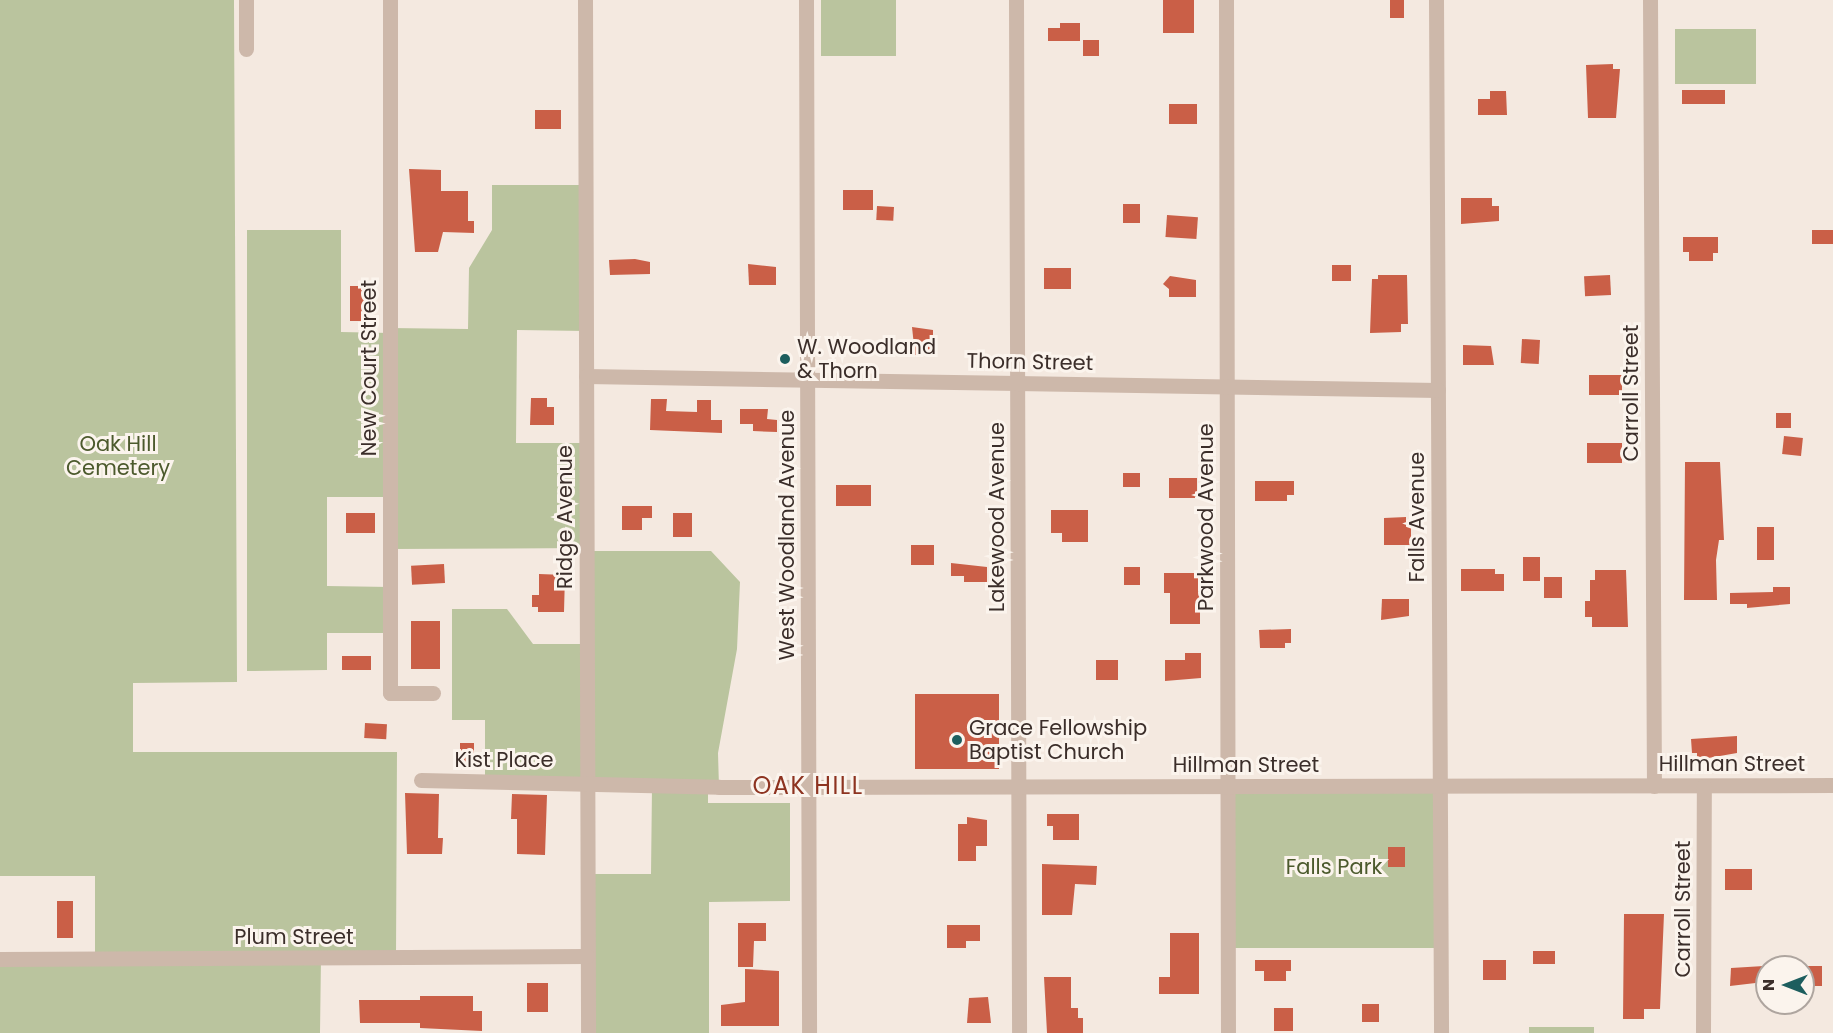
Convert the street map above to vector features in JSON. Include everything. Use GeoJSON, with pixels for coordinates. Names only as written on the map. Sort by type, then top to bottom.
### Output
{"type":"FeatureCollection","features":[{"type":"Feature","properties":{"kind":"street"},"geometry":{"type":"LineString","coordinates":[[246,0],[246,49]]}},
{"type":"Feature","properties":{"kind":"street","name":"New Court Street"},"geometry":{"type":"LineString","coordinates":[[390,0],[390,693],[433,693]]}},
{"type":"Feature","properties":{"kind":"street","name":"Ridge Avenue"},"geometry":{"type":"LineString","coordinates":[[585,0],[588,1033]]}},
{"type":"Feature","properties":{"kind":"street","name":"West Woodland Avenue"},"geometry":{"type":"LineString","coordinates":[[806,0],[809,1033]]}},
{"type":"Feature","properties":{"kind":"street","name":"Lakewood Avenue"},"geometry":{"type":"LineString","coordinates":[[1016,0],[1019,1033]]}},
{"type":"Feature","properties":{"kind":"street","name":"Parkwood Avenue"},"geometry":{"type":"LineString","coordinates":[[1226,0],[1228,1033]]}},
{"type":"Feature","properties":{"kind":"street","name":"Falls Avenue"},"geometry":{"type":"LineString","coordinates":[[1436,0],[1441,1033]]}},
{"type":"Feature","properties":{"kind":"street","name":"Carroll Street"},"geometry":{"type":"LineString","coordinates":[[1650,0],[1654,786]]}},
{"type":"Feature","properties":{"kind":"street","name":"Thorn Street"},"geometry":{"type":"LineString","coordinates":[[586,376],[1438,390]]}},
{"type":"Feature","properties":{"kind":"street","name":"Kist Place"},"geometry":{"type":"LineString","coordinates":[[421,780],[587,783]]}},
{"type":"Feature","properties":{"kind":"street","name":"Hillman Street"},"geometry":{"type":"LineString","coordinates":[[587,783],[809,787],[1833,785]]}},
{"type":"Feature","properties":{"kind":"street","name":"Carroll Street"},"geometry":{"type":"LineString","coordinates":[[1703,1033],[1704,786]]}},
{"type":"Feature","properties":{"kind":"street","name":"Plum Street"},"geometry":{"type":"LineString","coordinates":[[0,959],[587,956]]}},
{"type":"Feature","properties":{"kind":"green space","name":"Oak Hill Cemetery"},"geometry":{"type":"Polygon","coordinates":[[[0,0],[234,0],[237,682],[133,683],[133,752],[397,752],[396,957],[321,957],[320,1033],[0,1033],[0,959],[95,958],[95,876],[0,876],[0,0]]]}},
{"type":"Feature","properties":{"kind":"green space"},"geometry":{"type":"Polygon","coordinates":[[[821,0],[896,0],[896,56],[821,56],[821,0]]]}},
{"type":"Feature","properties":{"kind":"green space"},"geometry":{"type":"Polygon","coordinates":[[[1675,29],[1756,29],[1756,84],[1675,84],[1675,29]]]}},
{"type":"Feature","properties":{"kind":"green space"},"geometry":{"type":"Polygon","coordinates":[[[492,185],[586,185],[586,331],[517,330],[516,443],[586,443],[586,548],[390,549],[390,497],[327,497],[327,586],[390,587],[390,633],[327,633],[327,670],[247,671],[247,230],[341,230],[341,332],[390,333],[390,328],[468,329],[469,268],[492,230],[492,185]]]}},
{"type":"Feature","properties":{"kind":"green space"},"geometry":{"type":"Polygon","coordinates":[[[586,551],[711,551],[740,582],[737,649],[718,753],[719,787],[708,787],[708,803],[790,803],[790,901],[709,902],[709,1033],[588,1033],[587,874],[651,874],[652,787],[485,781],[485,720],[452,720],[452,609],[507,609],[533,644],[586,644],[586,551]]]}},
{"type":"Feature","properties":{"kind":"green space","name":"Falls Park"},"geometry":{"type":"Polygon","coordinates":[[[1227,786],[1439,786],[1439,948],[1227,948],[1227,786]]]}},
{"type":"Feature","properties":{"kind":"green space"},"geometry":{"type":"Polygon","coordinates":[[[1529,1027],[1594,1027],[1594,1033],[1529,1033],[1529,1027]]]}},
{"type":"Feature","properties":{"kind":"building"},"geometry":{"type":"Polygon","coordinates":[[[1163,0],[1194,0],[1194,33],[1163,33],[1163,0]]]}},
{"type":"Feature","properties":{"kind":"building"},"geometry":{"type":"Polygon","coordinates":[[[1390,0],[1404,0],[1404,18],[1390,18],[1390,0]]]}},
{"type":"Feature","properties":{"kind":"building"},"geometry":{"type":"Polygon","coordinates":[[[1060,23],[1080,23],[1080,41],[1048,41],[1048,28],[1060,28],[1060,23]]]}},
{"type":"Feature","properties":{"kind":"building"},"geometry":{"type":"Polygon","coordinates":[[[1083,40],[1099,40],[1099,56],[1083,56],[1083,40]]]}},
{"type":"Feature","properties":{"kind":"building"},"geometry":{"type":"Polygon","coordinates":[[[1613,64],[1613,69],[1620,69],[1616,118],[1588,118],[1586,65],[1613,64]]]}},
{"type":"Feature","properties":{"kind":"building"},"geometry":{"type":"Polygon","coordinates":[[[1682,90],[1725,90],[1725,104],[1682,104],[1682,90]]]}},
{"type":"Feature","properties":{"kind":"building"},"geometry":{"type":"Polygon","coordinates":[[[1490,91],[1506,91],[1507,115],[1478,115],[1478,99],[1490,99],[1490,91]]]}},
{"type":"Feature","properties":{"kind":"building"},"geometry":{"type":"Polygon","coordinates":[[[1169,104],[1197,104],[1197,124],[1169,124],[1169,104]]]}},
{"type":"Feature","properties":{"kind":"building"},"geometry":{"type":"Polygon","coordinates":[[[535,110],[561,110],[561,129],[535,129],[535,110]]]}},
{"type":"Feature","properties":{"kind":"building"},"geometry":{"type":"Polygon","coordinates":[[[409,169],[441,170],[441,191],[468,191],[468,221],[474,221],[474,233],[443,232],[438,252],[415,252],[409,169]]]}},
{"type":"Feature","properties":{"kind":"building"},"geometry":{"type":"Polygon","coordinates":[[[843,190],[873,190],[873,210],[843,210],[843,190]]]}},
{"type":"Feature","properties":{"kind":"building"},"geometry":{"type":"Polygon","coordinates":[[[1461,198],[1492,198],[1492,206],[1499,206],[1499,221],[1461,224],[1461,198]]]}},
{"type":"Feature","properties":{"kind":"building"},"geometry":{"type":"Polygon","coordinates":[[[1123,204],[1140,204],[1140,223],[1123,223],[1123,204]]]}},
{"type":"Feature","properties":{"kind":"building"},"geometry":{"type":"Polygon","coordinates":[[[877,206],[894,207],[893,221],[876,220],[877,206]]]}},
{"type":"Feature","properties":{"kind":"building"},"geometry":{"type":"Polygon","coordinates":[[[1167,215],[1198,217],[1196,239],[1165,237],[1167,215]]]}},
{"type":"Feature","properties":{"kind":"building"},"geometry":{"type":"Polygon","coordinates":[[[1812,230],[1833,230],[1833,244],[1812,244],[1812,230]]]}},
{"type":"Feature","properties":{"kind":"building"},"geometry":{"type":"Polygon","coordinates":[[[1683,237],[1718,237],[1718,253],[1713,253],[1713,261],[1689,261],[1689,252],[1683,252],[1683,237]]]}},
{"type":"Feature","properties":{"kind":"building"},"geometry":{"type":"Polygon","coordinates":[[[635,259],[650,262],[650,274],[610,275],[609,260],[635,259]]]}},
{"type":"Feature","properties":{"kind":"building"},"geometry":{"type":"Polygon","coordinates":[[[748,264],[776,267],[776,285],[749,285],[748,264]]]}},
{"type":"Feature","properties":{"kind":"building"},"geometry":{"type":"Polygon","coordinates":[[[1332,265],[1351,265],[1351,281],[1332,281],[1332,265]]]}},
{"type":"Feature","properties":{"kind":"building"},"geometry":{"type":"Polygon","coordinates":[[[1044,268],[1071,268],[1071,289],[1044,289],[1044,268]]]}},
{"type":"Feature","properties":{"kind":"building"},"geometry":{"type":"Polygon","coordinates":[[[1378,275],[1407,275],[1408,324],[1401,324],[1401,332],[1370,333],[1372,279],[1378,279],[1378,275]]]}},
{"type":"Feature","properties":{"kind":"building"},"geometry":{"type":"Polygon","coordinates":[[[1610,275],[1611,295],[1585,296],[1584,276],[1610,275]]]}},
{"type":"Feature","properties":{"kind":"building"},"geometry":{"type":"Polygon","coordinates":[[[1170,276],[1196,280],[1196,297],[1169,297],[1169,289],[1163,284],[1170,276]]]}},
{"type":"Feature","properties":{"kind":"building"},"geometry":{"type":"Polygon","coordinates":[[[350,286],[369,286],[369,321],[350,321],[350,286]]]}},
{"type":"Feature","properties":{"kind":"building"},"geometry":{"type":"Polygon","coordinates":[[[912,327],[933,330],[933,355],[915,355],[912,327]]]}},
{"type":"Feature","properties":{"kind":"building"},"geometry":{"type":"Polygon","coordinates":[[[1522,339],[1540,340],[1539,364],[1521,363],[1522,339]]]}},
{"type":"Feature","properties":{"kind":"building"},"geometry":{"type":"Polygon","coordinates":[[[1463,345],[1491,346],[1494,365],[1463,365],[1463,345]]]}},
{"type":"Feature","properties":{"kind":"building"},"geometry":{"type":"Polygon","coordinates":[[[1589,375],[1622,375],[1622,395],[1589,395],[1589,375]]]}},
{"type":"Feature","properties":{"kind":"building"},"geometry":{"type":"Polygon","coordinates":[[[531,398],[547,398],[547,407],[554,407],[554,425],[530,425],[531,398]]]}},
{"type":"Feature","properties":{"kind":"building"},"geometry":{"type":"Polygon","coordinates":[[[651,399],[667,399],[666,411],[697,412],[697,400],[711,400],[711,420],[722,420],[722,433],[650,430],[651,399]]]}},
{"type":"Feature","properties":{"kind":"building"},"geometry":{"type":"Polygon","coordinates":[[[740,409],[768,409],[767,419],[777,420],[777,432],[753,431],[753,424],[740,424],[740,409]]]}},
{"type":"Feature","properties":{"kind":"building"},"geometry":{"type":"Polygon","coordinates":[[[1776,413],[1791,413],[1791,428],[1776,428],[1776,413]]]}},
{"type":"Feature","properties":{"kind":"building"},"geometry":{"type":"Polygon","coordinates":[[[1784,436],[1803,438],[1801,456],[1782,454],[1784,436]]]}},
{"type":"Feature","properties":{"kind":"building"},"geometry":{"type":"Polygon","coordinates":[[[1587,443],[1622,443],[1622,463],[1587,463],[1587,443]]]}},
{"type":"Feature","properties":{"kind":"building"},"geometry":{"type":"Polygon","coordinates":[[[1685,462],[1720,462],[1724,540],[1719,540],[1716,560],[1717,600],[1684,600],[1685,462]]]}},
{"type":"Feature","properties":{"kind":"building"},"geometry":{"type":"Polygon","coordinates":[[[1123,473],[1140,473],[1140,487],[1123,487],[1123,473]]]}},
{"type":"Feature","properties":{"kind":"building"},"geometry":{"type":"Polygon","coordinates":[[[1169,478],[1197,478],[1197,498],[1169,498],[1169,478]]]}},
{"type":"Feature","properties":{"kind":"building"},"geometry":{"type":"Polygon","coordinates":[[[1255,481],[1294,481],[1294,495],[1287,495],[1287,501],[1255,501],[1255,481]]]}},
{"type":"Feature","properties":{"kind":"building"},"geometry":{"type":"Polygon","coordinates":[[[836,485],[871,485],[871,506],[836,506],[836,485]]]}},
{"type":"Feature","properties":{"kind":"building"},"geometry":{"type":"Polygon","coordinates":[[[622,506],[652,506],[652,518],[642,518],[642,530],[622,530],[622,506]]]}},
{"type":"Feature","properties":{"kind":"building"},"geometry":{"type":"Polygon","coordinates":[[[1051,510],[1088,510],[1088,542],[1062,542],[1062,533],[1051,533],[1051,510]]]}},
{"type":"Feature","properties":{"kind":"building"},"geometry":{"type":"Polygon","coordinates":[[[346,513],[375,513],[375,533],[346,533],[346,513]]]}},
{"type":"Feature","properties":{"kind":"building"},"geometry":{"type":"Polygon","coordinates":[[[673,513],[692,513],[692,537],[673,537],[673,513]]]}},
{"type":"Feature","properties":{"kind":"building"},"geometry":{"type":"Polygon","coordinates":[[[1406,517],[1406,525],[1411,525],[1411,545],[1384,545],[1384,518],[1406,517]]]}},
{"type":"Feature","properties":{"kind":"building"},"geometry":{"type":"Polygon","coordinates":[[[1757,527],[1774,527],[1774,560],[1757,560],[1757,527]]]}},
{"type":"Feature","properties":{"kind":"building"},"geometry":{"type":"Polygon","coordinates":[[[911,545],[934,545],[934,565],[911,565],[911,545]]]}},
{"type":"Feature","properties":{"kind":"building"},"geometry":{"type":"Polygon","coordinates":[[[1523,557],[1540,557],[1540,581],[1523,581],[1523,557]]]}},
{"type":"Feature","properties":{"kind":"building"},"geometry":{"type":"Polygon","coordinates":[[[951,563],[987,567],[987,582],[964,582],[964,576],[951,576],[951,563]]]}},
{"type":"Feature","properties":{"kind":"building"},"geometry":{"type":"Polygon","coordinates":[[[444,564],[445,583],[412,585],[411,566],[444,564]]]}},
{"type":"Feature","properties":{"kind":"building"},"geometry":{"type":"Polygon","coordinates":[[[1124,567],[1140,567],[1140,585],[1124,585],[1124,567]]]}},
{"type":"Feature","properties":{"kind":"building"},"geometry":{"type":"Polygon","coordinates":[[[1461,569],[1495,569],[1495,574],[1504,574],[1504,591],[1461,591],[1461,569]]]}},
{"type":"Feature","properties":{"kind":"building"},"geometry":{"type":"Polygon","coordinates":[[[1595,570],[1626,570],[1628,627],[1592,627],[1592,617],[1585,617],[1585,601],[1590,601],[1590,580],[1595,580],[1595,570]]]}},
{"type":"Feature","properties":{"kind":"building"},"geometry":{"type":"Polygon","coordinates":[[[1164,573],[1200,573],[1200,624],[1170,624],[1170,593],[1164,593],[1164,573]]]}},
{"type":"Feature","properties":{"kind":"building"},"geometry":{"type":"Polygon","coordinates":[[[539,574],[565,575],[564,612],[538,612],[538,607],[532,607],[532,595],[539,595],[539,574]]]}},
{"type":"Feature","properties":{"kind":"building"},"geometry":{"type":"Polygon","coordinates":[[[1544,577],[1562,577],[1562,598],[1544,598],[1544,577]]]}},
{"type":"Feature","properties":{"kind":"building"},"geometry":{"type":"Polygon","coordinates":[[[1773,587],[1790,587],[1790,604],[1747,608],[1747,604],[1730,604],[1730,593],[1773,592],[1773,587]]]}},
{"type":"Feature","properties":{"kind":"building"},"geometry":{"type":"Polygon","coordinates":[[[1382,599],[1409,599],[1409,616],[1381,620],[1382,599]]]}},
{"type":"Feature","properties":{"kind":"building"},"geometry":{"type":"Polygon","coordinates":[[[411,621],[440,621],[440,669],[411,669],[411,621]]]}},
{"type":"Feature","properties":{"kind":"building"},"geometry":{"type":"Polygon","coordinates":[[[1291,629],[1291,643],[1285,643],[1285,648],[1260,648],[1259,630],[1291,629]]]}},
{"type":"Feature","properties":{"kind":"building"},"geometry":{"type":"Polygon","coordinates":[[[1185,653],[1201,653],[1201,678],[1165,681],[1165,660],[1185,660],[1185,653]]]}},
{"type":"Feature","properties":{"kind":"building"},"geometry":{"type":"Polygon","coordinates":[[[342,656],[371,656],[371,670],[342,670],[342,656]]]}},
{"type":"Feature","properties":{"kind":"building"},"geometry":{"type":"Polygon","coordinates":[[[1096,660],[1118,660],[1118,680],[1096,680],[1096,660]]]}},
{"type":"Feature","properties":{"kind":"building","name":"Grace Fellowship Baptist Church"},"geometry":{"type":"Polygon","coordinates":[[[915,694],[999,694],[999,769],[915,769],[915,694]]]}},
{"type":"Feature","properties":{"kind":"building"},"geometry":{"type":"Polygon","coordinates":[[[365,723],[387,724],[386,739],[364,738],[365,723]]]}},
{"type":"Feature","properties":{"kind":"building"},"geometry":{"type":"Polygon","coordinates":[[[1737,736],[1737,753],[1697,760],[1697,753],[1692,753],[1691,739],[1737,736]]]}},
{"type":"Feature","properties":{"kind":"building"},"geometry":{"type":"Polygon","coordinates":[[[460,743],[474,743],[474,768],[460,768],[460,743]]]}},
{"type":"Feature","properties":{"kind":"building"},"geometry":{"type":"Polygon","coordinates":[[[405,793],[439,794],[438,838],[443,838],[442,854],[407,854],[405,793]]]}},
{"type":"Feature","properties":{"kind":"building"},"geometry":{"type":"Polygon","coordinates":[[[512,794],[547,795],[545,855],[517,854],[517,819],[511,819],[512,794]]]}},
{"type":"Feature","properties":{"kind":"building"},"geometry":{"type":"Polygon","coordinates":[[[1047,814],[1079,814],[1079,840],[1053,840],[1053,826],[1047,826],[1047,814]]]}},
{"type":"Feature","properties":{"kind":"building"},"geometry":{"type":"Polygon","coordinates":[[[967,817],[987,820],[987,846],[976,846],[976,861],[958,861],[958,824],[967,824],[967,817]]]}},
{"type":"Feature","properties":{"kind":"building"},"geometry":{"type":"Polygon","coordinates":[[[1388,847],[1405,847],[1405,867],[1388,867],[1388,847]]]}},
{"type":"Feature","properties":{"kind":"building"},"geometry":{"type":"Polygon","coordinates":[[[1042,864],[1097,866],[1096,885],[1075,884],[1072,915],[1042,915],[1042,864]]]}},
{"type":"Feature","properties":{"kind":"building"},"geometry":{"type":"Polygon","coordinates":[[[1725,869],[1752,869],[1752,890],[1725,890],[1725,869]]]}},
{"type":"Feature","properties":{"kind":"building"},"geometry":{"type":"Polygon","coordinates":[[[57,901],[73,901],[73,938],[57,938],[57,901]]]}},
{"type":"Feature","properties":{"kind":"building"},"geometry":{"type":"Polygon","coordinates":[[[1624,914],[1664,914],[1660,1009],[1644,1009],[1644,1019],[1623,1019],[1624,914]]]}},
{"type":"Feature","properties":{"kind":"building"},"geometry":{"type":"Polygon","coordinates":[[[738,923],[766,923],[766,941],[754,941],[753,967],[738,967],[738,923]]]}},
{"type":"Feature","properties":{"kind":"building"},"geometry":{"type":"Polygon","coordinates":[[[947,925],[980,925],[980,941],[966,941],[966,948],[947,948],[947,925]]]}},
{"type":"Feature","properties":{"kind":"building"},"geometry":{"type":"Polygon","coordinates":[[[1170,933],[1199,933],[1199,994],[1159,994],[1159,977],[1170,977],[1170,933]]]}},
{"type":"Feature","properties":{"kind":"building"},"geometry":{"type":"Polygon","coordinates":[[[1533,951],[1555,951],[1555,964],[1533,964],[1533,951]]]}},
{"type":"Feature","properties":{"kind":"building"},"geometry":{"type":"Polygon","coordinates":[[[1255,960],[1291,960],[1291,971],[1286,971],[1286,981],[1264,981],[1264,971],[1255,971],[1255,960]]]}},
{"type":"Feature","properties":{"kind":"building"},"geometry":{"type":"Polygon","coordinates":[[[1483,960],[1506,960],[1506,980],[1483,980],[1483,960]]]}},
{"type":"Feature","properties":{"kind":"building"},"geometry":{"type":"Polygon","coordinates":[[[1815,966],[1822,966],[1822,986],[1815,986],[1815,966]]]}},
{"type":"Feature","properties":{"kind":"building"},"geometry":{"type":"Polygon","coordinates":[[[1755,967],[1755,983],[1730,986],[1731,968],[1755,967]]]}},
{"type":"Feature","properties":{"kind":"building"},"geometry":{"type":"Polygon","coordinates":[[[745,969],[779,971],[779,1026],[721,1026],[721,1005],[745,1002],[745,969]]]}},
{"type":"Feature","properties":{"kind":"building"},"geometry":{"type":"Polygon","coordinates":[[[1044,977],[1071,977],[1071,1008],[1078,1008],[1078,1018],[1083,1018],[1083,1033],[1047,1033],[1044,977]]]}},
{"type":"Feature","properties":{"kind":"building"},"geometry":{"type":"Polygon","coordinates":[[[527,983],[548,983],[548,1012],[527,1012],[527,983]]]}},
{"type":"Feature","properties":{"kind":"building"},"geometry":{"type":"Polygon","coordinates":[[[420,996],[473,996],[473,1011],[482,1011],[482,1031],[420,1028],[420,1023],[360,1023],[359,1000],[420,1000],[420,996]]]}},
{"type":"Feature","properties":{"kind":"building"},"geometry":{"type":"Polygon","coordinates":[[[988,997],[991,1023],[967,1023],[969,998],[988,997]]]}},
{"type":"Feature","properties":{"kind":"building"},"geometry":{"type":"Polygon","coordinates":[[[1362,1004],[1379,1004],[1379,1022],[1362,1022],[1362,1004]]]}},
{"type":"Feature","properties":{"kind":"building"},"geometry":{"type":"Polygon","coordinates":[[[1274,1008],[1293,1008],[1293,1031],[1274,1031],[1274,1008]]]}},
{"type":"Feature","properties":{"kind":"place","name":"W. Woodland & Thorn"},"geometry":{"type":"Point","coordinates":[785,359]}},
{"type":"Feature","properties":{"kind":"place","name":"Grace Fellowship Baptist Church"},"geometry":{"type":"Point","coordinates":[957,740]}},
{"type":"Feature","properties":{"kind":"district","name":"OAK HILL"},"geometry":{"type":"Point","coordinates":[808,786]}}]}
